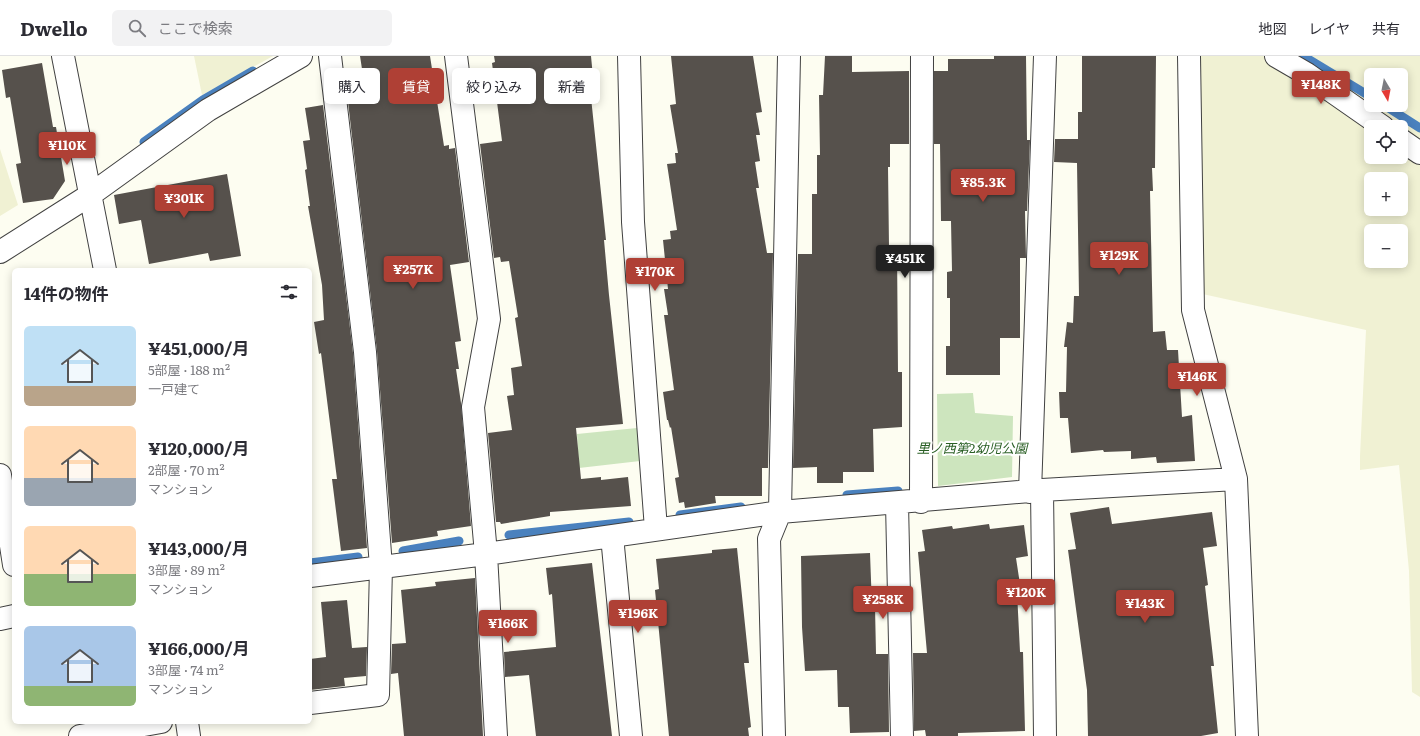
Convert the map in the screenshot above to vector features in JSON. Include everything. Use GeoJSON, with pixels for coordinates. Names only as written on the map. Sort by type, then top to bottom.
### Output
{"type":"FeatureCollection","features":[{"type":"Feature","properties":{"kind":"street"},"geometry":{"type":"LineString","coordinates":[[63,56],[105,268]]}},
{"type":"Feature","properties":{"kind":"street"},"geometry":{"type":"LineString","coordinates":[[0,252],[90,195],[208,110],[301,56]]}},
{"type":"Feature","properties":{"kind":"street"},"geometry":{"type":"LineString","coordinates":[[312,703],[378,695],[381,567],[365,352],[330,56]]}},
{"type":"Feature","properties":{"kind":"street"},"geometry":{"type":"LineString","coordinates":[[456,56],[489,319],[473,407],[486,554],[496,736]]}},
{"type":"Feature","properties":{"kind":"street"},"geometry":{"type":"LineString","coordinates":[[629,56],[633,222],[656,529]]}},
{"type":"Feature","properties":{"kind":"street"},"geometry":{"type":"LineString","coordinates":[[774,736],[769,539],[780,512],[789,56]]}},
{"type":"Feature","properties":{"kind":"street"},"geometry":{"type":"LineString","coordinates":[[921,502],[922,56]]}},
{"type":"Feature","properties":{"kind":"street"},"geometry":{"type":"LineString","coordinates":[[1045,56],[1036,491],[1045,736]]}},
{"type":"Feature","properties":{"kind":"street"},"geometry":{"type":"LineString","coordinates":[[1189,56],[1193,310],[1236,479],[1247,736]]}},
{"type":"Feature","properties":{"kind":"street"},"geometry":{"type":"LineString","coordinates":[[1276,56],[1307,74],[1373,120]]}},
{"type":"Feature","properties":{"kind":"street"},"geometry":{"type":"LineString","coordinates":[[1408,145],[1420,153]]}},
{"type":"Feature","properties":{"kind":"street"},"geometry":{"type":"LineString","coordinates":[[0,475],[12,552]]}},
{"type":"Feature","properties":{"kind":"street"},"geometry":{"type":"LineString","coordinates":[[312,576],[486,554],[780,512],[921,502],[1036,491],[1236,479]]}},
{"type":"Feature","properties":{"kind":"street"},"geometry":{"type":"LineString","coordinates":[[897,503],[902,736]]}},
{"type":"Feature","properties":{"kind":"street"},"geometry":{"type":"LineString","coordinates":[[612,536],[631,736]]}},
{"type":"Feature","properties":{"kind":"street"},"geometry":{"type":"LineString","coordinates":[[0,619],[12,616]]}},
{"type":"Feature","properties":{"kind":"street"},"geometry":{"type":"LineString","coordinates":[[80,736],[149,724]]}},
{"type":"Feature","properties":{"kind":"street"},"geometry":{"type":"LineString","coordinates":[[187,724],[189,736]]}},
{"type":"Feature","properties":{"kind":"green space"},"geometry":{"type":"Polygon","coordinates":[[[194,56],[273,56],[202,95],[194,56]]]}},
{"type":"Feature","properties":{"kind":"green space"},"geometry":{"type":"Polygon","coordinates":[[[1200,56],[1420,56],[1420,697],[1412,692],[1409,571],[1399,465],[1360,470],[1366,330],[1198,293],[1200,56]]]}},
{"type":"Feature","properties":{"kind":"green space"},"geometry":{"type":"Polygon","coordinates":[[[0,149],[18,205],[0,216],[0,149]]]}},
{"type":"Feature","properties":{"kind":"green space","name":"里ノ西第2幼児公園"},"geometry":{"type":"Polygon","coordinates":[[[973,393],[975,413],[1013,416],[1012,477],[938,486],[937,394],[973,393]]]}},
{"type":"Feature","properties":{"kind":"green space"},"geometry":{"type":"Polygon","coordinates":[[[637,428],[640,461],[579,468],[577,434],[637,428]]]}},
{"type":"Feature","properties":{"kind":"building"},"geometry":{"type":"Polygon","coordinates":[[[360,56],[430,56],[432,68],[388,68],[388,104],[437,104],[444,146],[449,145],[449,149],[455,148],[469,262],[450,265],[461,341],[455,342],[459,369],[456,369],[461,403],[471,526],[437,531],[438,536],[392,543],[377,351],[348,104],[380,104],[380,68],[362,68],[360,56]]]}},
{"type":"Feature","properties":{"kind":"building"},"geometry":{"type":"Polygon","coordinates":[[[494,56],[591,56],[592,68],[544,68],[544,104],[592,104],[606,240],[604,240],[609,295],[623,424],[576,428],[581,479],[601,477],[601,480],[628,477],[631,506],[550,512],[550,516],[501,524],[500,522],[496,522],[488,433],[512,430],[507,396],[514,395],[511,368],[522,366],[515,318],[518,317],[509,261],[501,262],[500,257],[494,258],[480,144],[502,141],[497,104],[536,104],[536,68],[493,68],[492,63],[495,62],[494,56]]]}},
{"type":"Feature","properties":{"kind":"building"},"geometry":{"type":"Polygon","coordinates":[[[671,56],[753,56],[762,112],[756,113],[760,135],[756,135],[760,161],[755,162],[759,188],[756,188],[767,253],[773,253],[768,468],[762,468],[762,496],[715,496],[716,503],[685,508],[684,502],[679,503],[675,478],[679,477],[671,427],[670,428],[667,420],[663,392],[674,390],[664,315],[668,315],[664,289],[668,289],[663,240],[671,239],[670,231],[677,230],[667,164],[676,163],[675,153],[678,153],[670,105],[676,104],[671,56]]]}},
{"type":"Feature","properties":{"kind":"building"},"geometry":{"type":"Polygon","coordinates":[[[825,56],[852,56],[852,72],[909,71],[909,144],[890,144],[890,167],[888,167],[889,247],[897,247],[898,372],[902,372],[902,427],[873,429],[874,472],[843,472],[843,483],[817,483],[817,467],[793,468],[798,254],[812,254],[812,194],[817,194],[817,155],[820,155],[819,95],[823,95],[825,56]]]}},
{"type":"Feature","properties":{"kind":"building"},"geometry":{"type":"Polygon","coordinates":[[[994,56],[1026,56],[1027,140],[1030,140],[1027,211],[1025,211],[1026,258],[1020,258],[1020,338],[1000,338],[1000,375],[946,375],[946,346],[950,346],[950,298],[947,298],[947,272],[952,271],[951,221],[941,221],[940,144],[934,144],[934,71],[948,71],[948,59],[994,59],[994,56]]]}},
{"type":"Feature","properties":{"kind":"building"},"geometry":{"type":"Polygon","coordinates":[[[1082,56],[1156,56],[1155,168],[1152,168],[1153,191],[1150,191],[1153,332],[1165,331],[1167,350],[1178,350],[1182,417],[1192,415],[1195,461],[1157,463],[1156,457],[1131,459],[1131,451],[1104,452],[1103,450],[1071,453],[1068,418],[1060,418],[1059,392],[1066,392],[1067,347],[1064,347],[1067,322],[1073,323],[1074,296],[1079,296],[1077,163],[1054,162],[1055,139],[1078,139],[1078,112],[1082,112],[1082,56]]]}},
{"type":"Feature","properties":{"kind":"building"},"geometry":{"type":"Polygon","coordinates":[[[42,63],[53,127],[56,127],[65,181],[53,199],[23,203],[16,164],[21,163],[10,97],[6,98],[2,70],[42,63]]]}},
{"type":"Feature","properties":{"kind":"building"},"geometry":{"type":"Polygon","coordinates":[[[323,105],[353,353],[367,548],[341,551],[332,479],[337,479],[321,353],[319,354],[314,322],[324,320],[322,285],[308,206],[310,206],[303,141],[310,140],[305,108],[323,105]]]}},
{"type":"Feature","properties":{"kind":"building"},"geometry":{"type":"Polygon","coordinates":[[[227,174],[241,256],[210,261],[208,253],[149,264],[141,220],[119,224],[114,195],[227,174]]]}},
{"type":"Feature","properties":{"kind":"building"},"geometry":{"type":"Polygon","coordinates":[[[1109,507],[1112,524],[1212,512],[1217,546],[1203,548],[1208,585],[1205,586],[1214,666],[1211,666],[1218,733],[1201,736],[1088,736],[1087,690],[1068,550],[1076,549],[1070,513],[1109,507]]]}},
{"type":"Feature","properties":{"kind":"building"},"geometry":{"type":"Polygon","coordinates":[[[989,524],[990,529],[1024,525],[1028,556],[1016,558],[1021,591],[1017,592],[1020,652],[1023,652],[1025,731],[958,733],[958,736],[926,736],[925,730],[914,731],[913,653],[927,653],[918,552],[925,551],[922,530],[952,526],[953,529],[989,524]]]}},
{"type":"Feature","properties":{"kind":"building"},"geometry":{"type":"Polygon","coordinates":[[[737,548],[749,663],[744,663],[751,727],[748,728],[749,736],[669,736],[655,590],[659,589],[656,559],[712,553],[712,550],[737,548]]]}},
{"type":"Feature","properties":{"kind":"building"},"geometry":{"type":"Polygon","coordinates":[[[870,553],[872,607],[875,607],[876,654],[888,654],[889,732],[850,733],[849,707],[838,707],[837,670],[805,671],[802,627],[801,556],[870,553]]]}},
{"type":"Feature","properties":{"kind":"building"},"geometry":{"type":"Polygon","coordinates":[[[592,563],[612,736],[536,736],[529,675],[505,677],[504,652],[556,647],[552,594],[549,595],[546,568],[592,563]]]}},
{"type":"Feature","properties":{"kind":"building"},"geometry":{"type":"Polygon","coordinates":[[[475,578],[483,736],[404,736],[398,673],[391,674],[392,644],[406,643],[401,590],[436,586],[435,582],[475,578]]]}},
{"type":"Feature","properties":{"kind":"building"},"geometry":{"type":"Polygon","coordinates":[[[347,600],[352,648],[367,647],[366,676],[344,678],[345,686],[312,690],[312,659],[326,657],[321,602],[347,600]]]}},
{"type":"Feature","properties":{"kind":"waterway"},"geometry":{"type":"LineString","coordinates":[[1303,56],[1364,93]]}},
{"type":"Feature","properties":{"kind":"waterway"},"geometry":{"type":"LineString","coordinates":[[144,142],[203,100],[253,71]]}},
{"type":"Feature","properties":{"kind":"waterway"},"geometry":{"type":"LineString","coordinates":[[1395,112],[1420,128]]}},
{"type":"Feature","properties":{"kind":"waterway"},"geometry":{"type":"LineString","coordinates":[[847,495],[898,491]]}},
{"type":"Feature","properties":{"kind":"waterway"},"geometry":{"type":"LineString","coordinates":[[680,515],[741,507]]}},
{"type":"Feature","properties":{"kind":"waterway"},"geometry":{"type":"LineString","coordinates":[[509,535],[629,522]]}},
{"type":"Feature","properties":{"kind":"waterway"},"geometry":{"type":"LineString","coordinates":[[403,551],[459,541]]}},
{"type":"Feature","properties":{"kind":"waterway"},"geometry":{"type":"LineString","coordinates":[[312,563],[358,557]]}}]}
